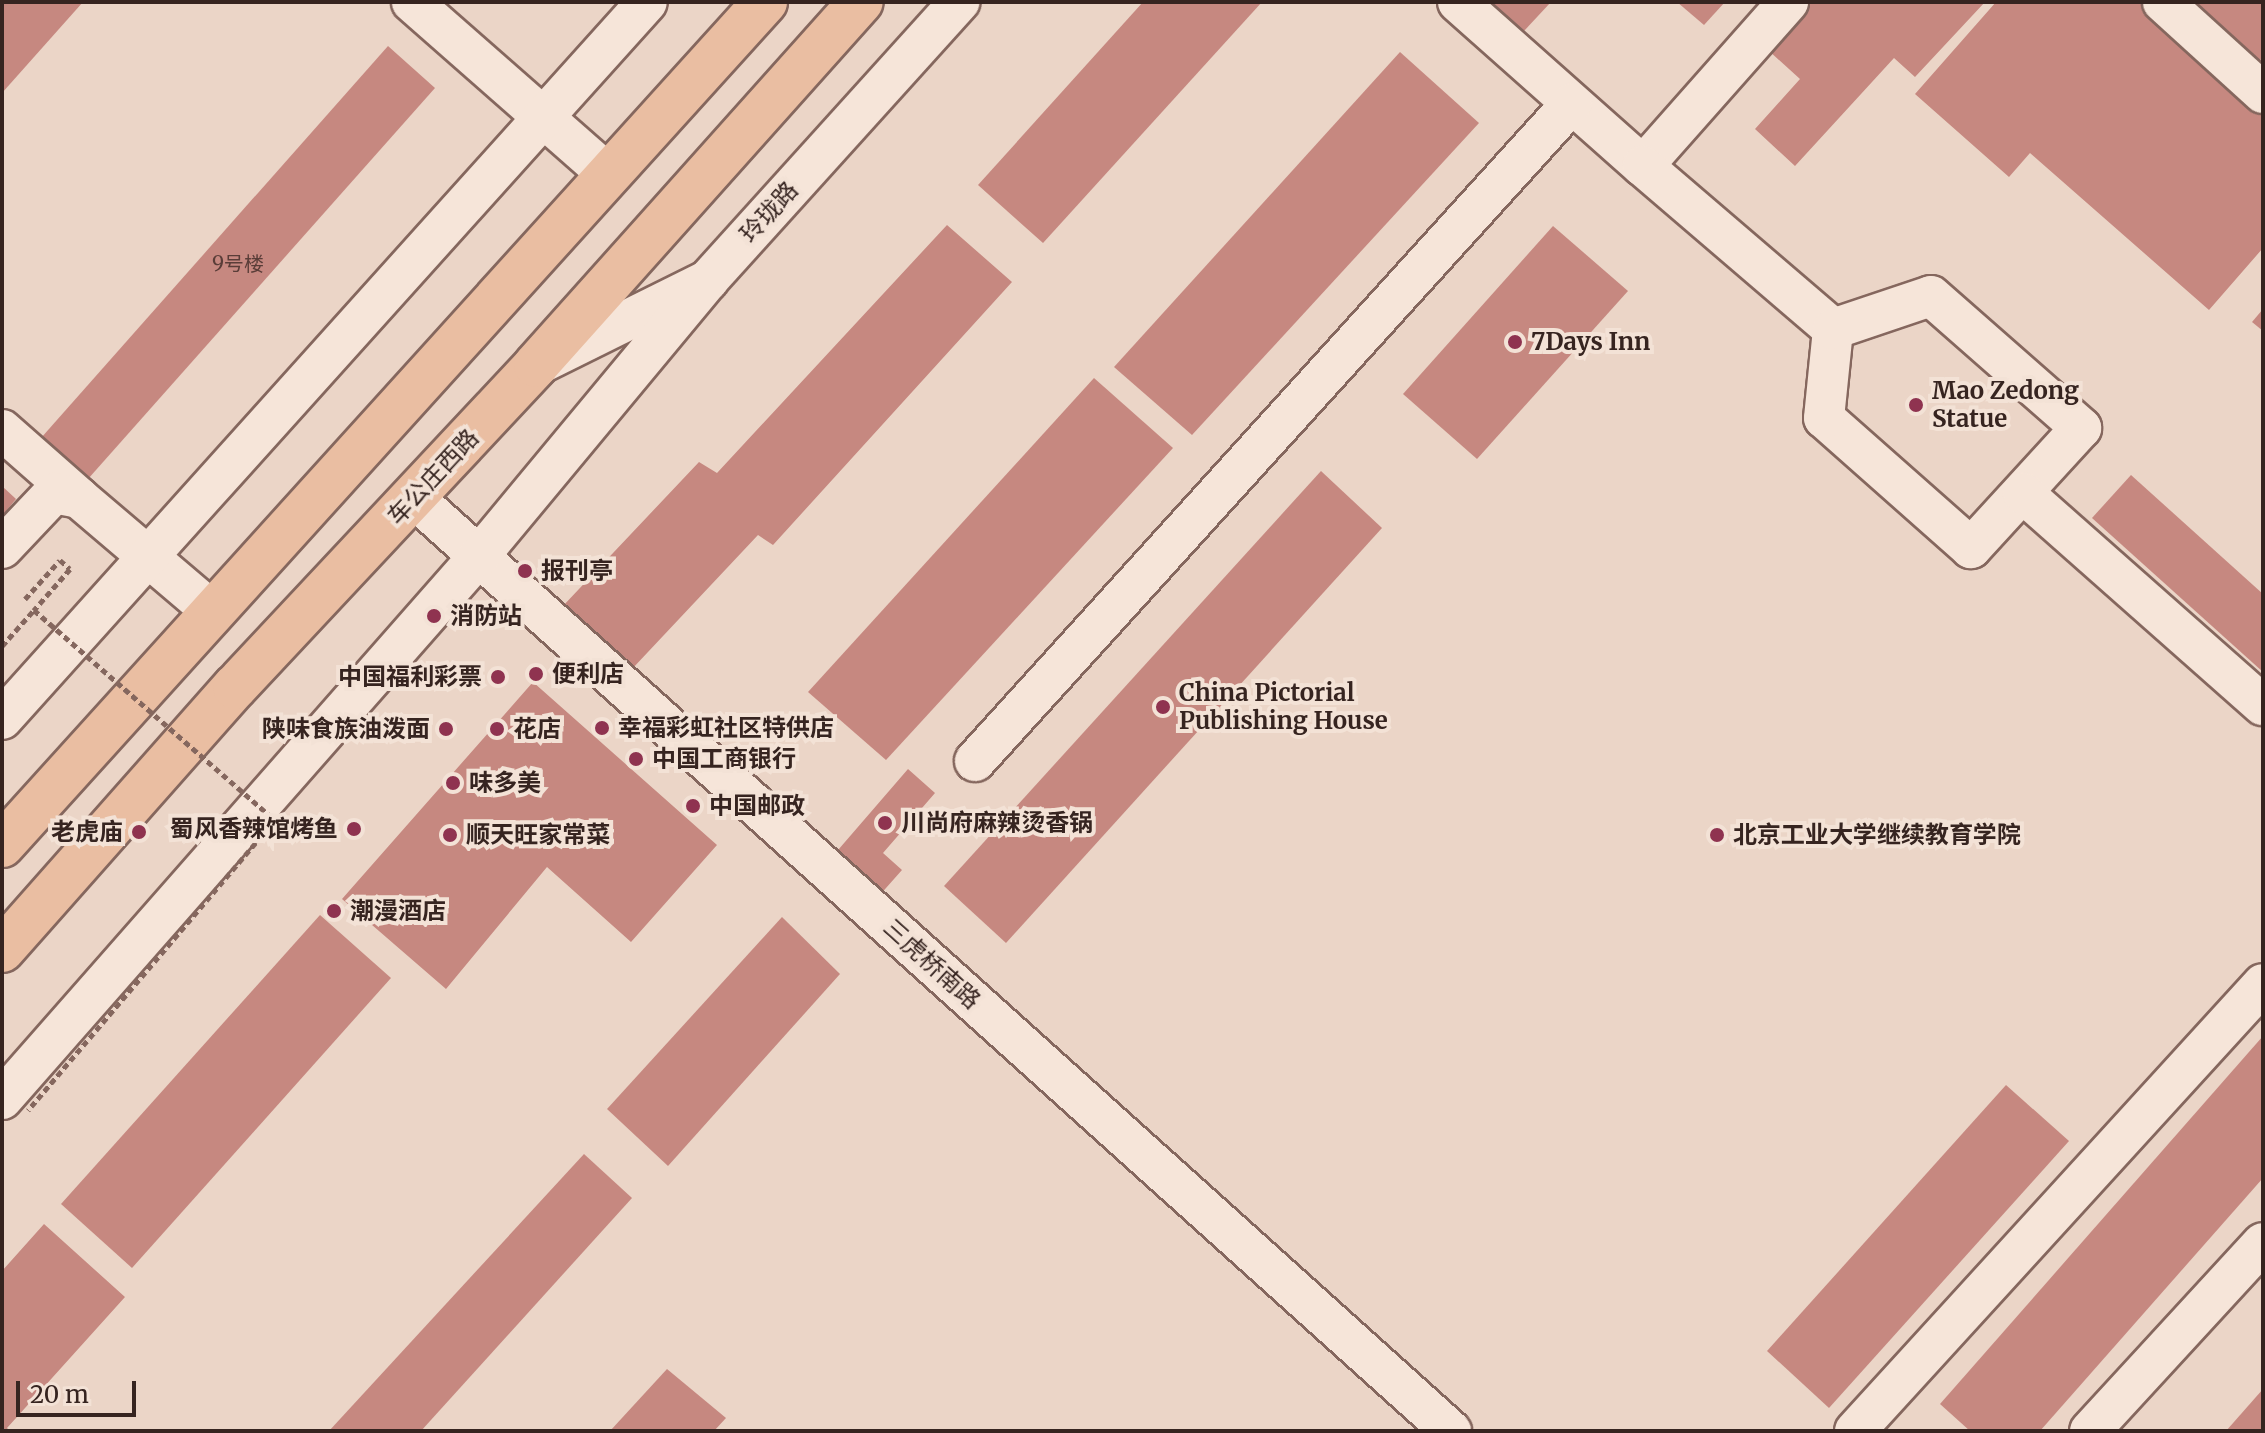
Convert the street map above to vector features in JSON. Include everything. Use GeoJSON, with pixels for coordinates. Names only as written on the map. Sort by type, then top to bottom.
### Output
{"type":"FeatureCollection","features":[{"type":"Feature","properties":{"kind":"main road"},"geometry":{"type":"LineString","coordinates":[[2,845],[765,2]]}},
{"type":"Feature","properties":{"kind":"main road","name":"车公庄西路"},"geometry":{"type":"LineString","coordinates":[[2,950],[235,687],[536,365],[861,2]]}},
{"type":"Feature","properties":{"kind":"street"},"geometry":{"type":"LineString","coordinates":[[412,2],[609,175]]}},
{"type":"Feature","properties":{"kind":"street"},"geometry":{"type":"LineString","coordinates":[[2,719],[647,2]]}},
{"type":"Feature","properties":{"kind":"street","name":"玲珑路"},"geometry":{"type":"LineString","coordinates":[[536,365],[708,280],[959,2]]}},
{"type":"Feature","properties":{"kind":"street"},"geometry":{"type":"LineString","coordinates":[[1458,2],[1833,329]]}},
{"type":"Feature","properties":{"kind":"street"},"geometry":{"type":"LineString","coordinates":[[1643,166],[1788,2]]}},
{"type":"Feature","properties":{"kind":"street"},"geometry":{"type":"LineString","coordinates":[[2163,2],[2263,93]]}},
{"type":"Feature","properties":{"kind":"street"},"geometry":{"type":"LineString","coordinates":[[975,761],[1572,103]]}},
{"type":"Feature","properties":{"kind":"street"},"geometry":{"type":"LineString","coordinates":[[15,1105],[708,280]]}},
{"type":"Feature","properties":{"kind":"street"},"geometry":{"type":"LineString","coordinates":[[1931,296],[2081,428],[1971,548],[1824,418],[1833,329],[1931,296]]}},
{"type":"Feature","properties":{"kind":"street"},"geometry":{"type":"LineString","coordinates":[[2,430],[213,612]]}},
{"type":"Feature","properties":{"kind":"street"},"geometry":{"type":"LineString","coordinates":[[2,548],[54,493],[79,498]]}},
{"type":"Feature","properties":{"kind":"street"},"geometry":{"type":"LineString","coordinates":[[2023,493],[2263,705]]}},
{"type":"Feature","properties":{"kind":"street","name":"三虎桥南路"},"geometry":{"type":"LineString","coordinates":[[414,498],[1451,1431]]}},
{"type":"Feature","properties":{"kind":"street"},"geometry":{"type":"LineString","coordinates":[[1855,1431],[2263,984]]}},
{"type":"Feature","properties":{"kind":"street"},"geometry":{"type":"LineString","coordinates":[[2090,1431],[2263,1243]]}},
{"type":"Feature","properties":{"kind":"path"},"geometry":{"type":"LineString","coordinates":[[2,646],[70,569],[60,560],[25,599]]}},
{"type":"Feature","properties":{"kind":"path"},"geometry":{"type":"LineString","coordinates":[[15,1105],[275,820],[34,610]]}},
{"type":"Feature","properties":{"kind":"building"},"geometry":{"type":"Polygon","coordinates":[[[2,2],[83,2],[2,93],[2,2]]]}},
{"type":"Feature","properties":{"kind":"building"},"geometry":{"type":"Polygon","coordinates":[[[1143,2],[1262,2],[1043,243],[978,185],[1143,2]]]}},
{"type":"Feature","properties":{"kind":"building"},"geometry":{"type":"Polygon","coordinates":[[[1491,2],[1551,2],[1524,31],[1491,2]]]}},
{"type":"Feature","properties":{"kind":"building"},"geometry":{"type":"Polygon","coordinates":[[[1677,2],[1725,2],[1704,25],[1677,2]]]}},
{"type":"Feature","properties":{"kind":"building"},"geometry":{"type":"Polygon","coordinates":[[[1811,2],[1985,2],[1915,77],[1894,58],[1795,166],[1755,129],[1800,79],[1768,50],[1811,2]]]}},
{"type":"Feature","properties":{"kind":"building"},"geometry":{"type":"Polygon","coordinates":[[[1996,2],[2141,2],[2263,109],[2263,248],[2209,310],[2030,153],[2009,177],[1915,94],[1996,2]]]}},
{"type":"Feature","properties":{"kind":"building"},"geometry":{"type":"Polygon","coordinates":[[[2181,2],[2263,2],[2263,57],[2254,67],[2181,2]]]}},
{"type":"Feature","properties":{"kind":"building"},"geometry":{"type":"Polygon","coordinates":[[[388,46],[435,88],[88,479],[41,438],[388,46]]]}},
{"type":"Feature","properties":{"kind":"building"},"geometry":{"type":"Polygon","coordinates":[[[1400,52],[1479,123],[1192,435],[1114,367],[1400,52]]]}},
{"type":"Feature","properties":{"kind":"building"},"geometry":{"type":"Polygon","coordinates":[[[947,225],[1012,282],[773,545],[758,535],[632,669],[562,607],[699,462],[717,473],[947,225]]]}},
{"type":"Feature","properties":{"kind":"building","name":"7Days Inn"},"geometry":{"type":"Polygon","coordinates":[[[1553,226],[1628,291],[1477,459],[1403,394],[1553,226]]]}},
{"type":"Feature","properties":{"kind":"building"},"geometry":{"type":"Polygon","coordinates":[[[2263,309],[2263,331],[2252,322],[2263,309]]]}},
{"type":"Feature","properties":{"kind":"building"},"geometry":{"type":"Polygon","coordinates":[[[1094,378],[1173,448],[886,760],[808,692],[1094,378]]]}},
{"type":"Feature","properties":{"kind":"building","name":"China Pictorial Publishing House"},"geometry":{"type":"Polygon","coordinates":[[[1321,471],[1382,528],[1006,943],[944,886],[1321,471]]]}},
{"type":"Feature","properties":{"kind":"building"},"geometry":{"type":"Polygon","coordinates":[[[2131,475],[2263,594],[2263,672],[2092,518],[2131,475]]]}},
{"type":"Feature","properties":{"kind":"building"},"geometry":{"type":"Polygon","coordinates":[[[2,486],[16,499],[2,516],[2,486]]]}},
{"type":"Feature","properties":{"kind":"building"},"geometry":{"type":"Polygon","coordinates":[[[533,682],[717,845],[631,942],[547,867],[446,989],[342,899],[533,682]]]}},
{"type":"Feature","properties":{"kind":"building","name":"川尚府麻辣烫香锅"},"geometry":{"type":"Polygon","coordinates":[[[908,769],[935,793],[883,853],[902,870],[878,897],[832,857],[908,769]]]}},
{"type":"Feature","properties":{"kind":"building"},"geometry":{"type":"Polygon","coordinates":[[[320,915],[391,978],[132,1268],[61,1204],[320,915]]]}},
{"type":"Feature","properties":{"kind":"building"},"geometry":{"type":"Polygon","coordinates":[[[782,917],[840,974],[668,1166],[607,1109],[782,917]]]}},
{"type":"Feature","properties":{"kind":"building"},"geometry":{"type":"Polygon","coordinates":[[[2263,1036],[2263,1178],[2040,1431],[1970,1431],[1940,1404],[2263,1036]]]}},
{"type":"Feature","properties":{"kind":"building"},"geometry":{"type":"Polygon","coordinates":[[[2006,1085],[2069,1141],[1829,1408],[1767,1351],[2006,1085]]]}},
{"type":"Feature","properties":{"kind":"building"},"geometry":{"type":"Polygon","coordinates":[[[584,1154],[632,1198],[421,1431],[329,1431],[584,1154]]]}},
{"type":"Feature","properties":{"kind":"building"},"geometry":{"type":"Polygon","coordinates":[[[44,1224],[125,1297],[7,1428],[10,1431],[2,1431],[2,1271],[44,1224]]]}},
{"type":"Feature","properties":{"kind":"building"},"geometry":{"type":"Polygon","coordinates":[[[667,1369],[726,1418],[714,1431],[610,1431],[667,1369]]]}},
{"type":"Feature","properties":{"kind":"building"},"geometry":{"type":"Polygon","coordinates":[[[2263,1389],[2263,1431],[2226,1431],[2263,1389]]]}},
{"type":"Feature","properties":{"kind":"place","name":"7Days Inn"},"geometry":{"type":"Point","coordinates":[1515,342]}},
{"type":"Feature","properties":{"kind":"place","name":"Mao Zedong Statue"},"geometry":{"type":"Point","coordinates":[1916,405]}},
{"type":"Feature","properties":{"kind":"place","name":"报刊亭"},"geometry":{"type":"Point","coordinates":[525,571]}},
{"type":"Feature","properties":{"kind":"place","name":"消防站"},"geometry":{"type":"Point","coordinates":[434,616]}},
{"type":"Feature","properties":{"kind":"place","name":"便利店"},"geometry":{"type":"Point","coordinates":[536,674]}},
{"type":"Feature","properties":{"kind":"place","name":"中国福利彩票"},"geometry":{"type":"Point","coordinates":[498,677]}},
{"type":"Feature","properties":{"kind":"place","name":"China Pictorial Publishing House"},"geometry":{"type":"Point","coordinates":[1163,707]}},
{"type":"Feature","properties":{"kind":"place","name":"幸福彩虹社区特供店"},"geometry":{"type":"Point","coordinates":[602,728]}},
{"type":"Feature","properties":{"kind":"place","name":"陕味食族油泼面"},"geometry":{"type":"Point","coordinates":[446,729]}},
{"type":"Feature","properties":{"kind":"place","name":"花店"},"geometry":{"type":"Point","coordinates":[497,729]}},
{"type":"Feature","properties":{"kind":"place","name":"中国工商银行"},"geometry":{"type":"Point","coordinates":[636,759]}},
{"type":"Feature","properties":{"kind":"place","name":"味多美"},"geometry":{"type":"Point","coordinates":[453,783]}},
{"type":"Feature","properties":{"kind":"place","name":"中国邮政"},"geometry":{"type":"Point","coordinates":[693,806]}},
{"type":"Feature","properties":{"kind":"place","name":"川尚府麻辣烫香锅"},"geometry":{"type":"Point","coordinates":[885,823]}},
{"type":"Feature","properties":{"kind":"place","name":"蜀风香辣馆烤鱼"},"geometry":{"type":"Point","coordinates":[354,829]}},
{"type":"Feature","properties":{"kind":"place","name":"老虎庙"},"geometry":{"type":"Point","coordinates":[139,832]}},
{"type":"Feature","properties":{"kind":"place","name":"顺天旺家常菜"},"geometry":{"type":"Point","coordinates":[450,835]}},
{"type":"Feature","properties":{"kind":"place","name":"北京工业大学继续教育学院"},"geometry":{"type":"Point","coordinates":[1717,835]}},
{"type":"Feature","properties":{"kind":"place","name":"潮漫酒店"},"geometry":{"type":"Point","coordinates":[334,911]}}]}
